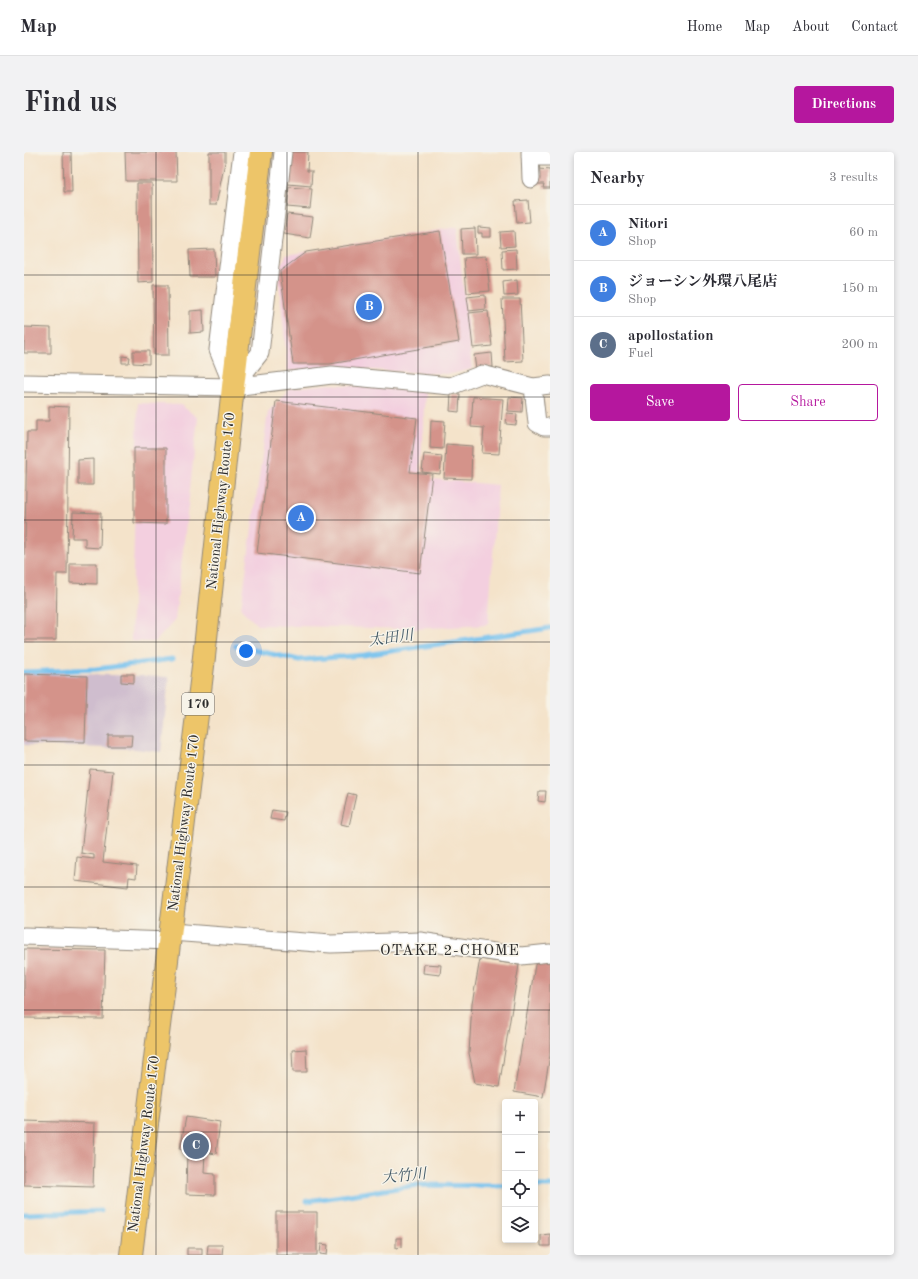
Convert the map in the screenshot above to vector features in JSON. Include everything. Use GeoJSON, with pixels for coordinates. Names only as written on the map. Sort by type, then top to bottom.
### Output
{"type":"FeatureCollection","features":[{"type":"Feature","properties":{"kind":"highway","name":"National Highway Route 170"},"geometry":{"type":"LineString","coordinates":[[131,1255],[204,658],[233,387],[262,152]]}},
{"type":"Feature","properties":{"kind":"street"},"geometry":{"type":"LineString","coordinates":[[233,387],[218,350],[242,152]]}},
{"type":"Feature","properties":{"kind":"street"},"geometry":{"type":"LineString","coordinates":[[233,387],[260,353],[284,152]]}},
{"type":"Feature","properties":{"kind":"street"},"geometry":{"type":"LineString","coordinates":[[531,179],[530,154],[550,157]]}},
{"type":"Feature","properties":{"kind":"street"},"geometry":{"type":"LineString","coordinates":[[24,383],[233,387],[332,375],[451,386],[482,374],[533,387],[550,385]]}},
{"type":"Feature","properties":{"kind":"street"},"geometry":{"type":"LineString","coordinates":[[533,387],[537,423],[544,427],[550,427]]}},
{"type":"Feature","properties":{"kind":"street"},"geometry":{"type":"LineString","coordinates":[[24,936],[170,936],[331,944],[420,941],[521,956],[550,953]]}},
{"type":"Feature","properties":{"kind":"shaded area"},"geometry":{"type":"Polygon","coordinates":[[[457,227],[472,369],[451,374],[333,368],[288,371],[278,273],[286,255],[457,227]]]}},
{"type":"Feature","properties":{"kind":"shaded area"},"geometry":{"type":"Polygon","coordinates":[[[331,384],[425,392],[420,478],[498,485],[488,625],[413,629],[257,625],[241,609],[268,412],[290,388],[331,384]]]}},
{"type":"Feature","properties":{"kind":"shaded area"},"geometry":{"type":"Polygon","coordinates":[[[138,403],[181,405],[198,418],[175,620],[155,642],[131,641],[138,403]]]}},
{"type":"Feature","properties":{"kind":"shaded area"},"geometry":{"type":"Polygon","coordinates":[[[24,672],[169,677],[161,752],[136,749],[24,745],[24,672]]]}},
{"type":"Feature","properties":{"kind":"building"},"geometry":{"type":"Polygon","coordinates":[[[63,152],[71,152],[72,192],[64,192],[63,152]]]}},
{"type":"Feature","properties":{"kind":"building"},"geometry":{"type":"Polygon","coordinates":[[[125,152],[176,152],[177,181],[126,181],[125,152]]]}},
{"type":"Feature","properties":{"kind":"building"},"geometry":{"type":"Polygon","coordinates":[[[209,152],[225,152],[225,162],[216,205],[209,205],[209,152]]]}},
{"type":"Feature","properties":{"kind":"building"},"geometry":{"type":"Polygon","coordinates":[[[291,152],[308,152],[307,171],[312,171],[311,186],[288,184],[291,152]]]}},
{"type":"Feature","properties":{"kind":"building"},"geometry":{"type":"Polygon","coordinates":[[[539,169],[550,170],[550,188],[543,188],[544,184],[538,184],[539,169]]]}},
{"type":"Feature","properties":{"kind":"building"},"geometry":{"type":"Polygon","coordinates":[[[137,183],[152,183],[153,282],[138,283],[137,183]]]}},
{"type":"Feature","properties":{"kind":"building"},"geometry":{"type":"Polygon","coordinates":[[[289,187],[312,189],[310,209],[287,207],[289,187]]]}},
{"type":"Feature","properties":{"kind":"building"},"geometry":{"type":"Polygon","coordinates":[[[528,200],[530,222],[517,223],[515,201],[528,200]]]}},
{"type":"Feature","properties":{"kind":"building"},"geometry":{"type":"Polygon","coordinates":[[[287,214],[313,217],[310,238],[284,234],[287,214]]]}},
{"type":"Feature","properties":{"kind":"building"},"geometry":{"type":"Polygon","coordinates":[[[478,227],[491,228],[491,237],[482,237],[482,233],[478,233],[478,227]]]}},
{"type":"Feature","properties":{"kind":"building"},"geometry":{"type":"Polygon","coordinates":[[[475,228],[476,254],[462,254],[461,229],[475,228]]]}},
{"type":"Feature","properties":{"kind":"building"},"geometry":{"type":"Polygon","coordinates":[[[440,231],[459,342],[330,364],[293,364],[280,271],[306,252],[440,231]]]}},
{"type":"Feature","properties":{"kind":"building"},"geometry":{"type":"Polygon","coordinates":[[[514,231],[515,246],[501,247],[500,232],[514,231]]]}},
{"type":"Feature","properties":{"kind":"building"},"geometry":{"type":"Polygon","coordinates":[[[214,249],[215,277],[190,277],[189,250],[214,249]]]}},
{"type":"Feature","properties":{"kind":"building"},"geometry":{"type":"Polygon","coordinates":[[[516,249],[517,269],[503,270],[502,250],[516,249]]]}},
{"type":"Feature","properties":{"kind":"building"},"geometry":{"type":"Polygon","coordinates":[[[486,256],[490,291],[467,293],[464,258],[486,256]]]}},
{"type":"Feature","properties":{"kind":"building"},"geometry":{"type":"Polygon","coordinates":[[[517,280],[518,295],[504,296],[503,282],[517,280]]]}},
{"type":"Feature","properties":{"kind":"building"},"geometry":{"type":"Polygon","coordinates":[[[153,285],[168,285],[169,355],[154,355],[153,285]]]}},
{"type":"Feature","properties":{"kind":"building"},"geometry":{"type":"Polygon","coordinates":[[[485,295],[486,309],[469,311],[467,297],[485,295]]]}},
{"type":"Feature","properties":{"kind":"building"},"geometry":{"type":"Polygon","coordinates":[[[502,299],[520,299],[523,361],[505,362],[502,299]]]}},
{"type":"Feature","properties":{"kind":"building"},"geometry":{"type":"Polygon","coordinates":[[[203,310],[204,332],[190,333],[190,311],[203,310]]]}},
{"type":"Feature","properties":{"kind":"building"},"geometry":{"type":"Polygon","coordinates":[[[488,311],[492,346],[473,348],[469,313],[488,311]]]}},
{"type":"Feature","properties":{"kind":"building"},"geometry":{"type":"Polygon","coordinates":[[[24,327],[51,328],[51,353],[24,353],[24,327]]]}},
{"type":"Feature","properties":{"kind":"building"},"geometry":{"type":"Polygon","coordinates":[[[133,351],[149,351],[149,364],[133,363],[133,351]]]}},
{"type":"Feature","properties":{"kind":"building"},"geometry":{"type":"Polygon","coordinates":[[[492,353],[493,367],[476,369],[474,355],[492,353]]]}},
{"type":"Feature","properties":{"kind":"building"},"geometry":{"type":"Polygon","coordinates":[[[122,356],[130,357],[129,363],[122,363],[122,356]]]}},
{"type":"Feature","properties":{"kind":"building"},"geometry":{"type":"Polygon","coordinates":[[[451,394],[460,394],[459,412],[450,411],[451,394]]]}},
{"type":"Feature","properties":{"kind":"building"},"geometry":{"type":"Polygon","coordinates":[[[473,397],[503,399],[499,454],[482,453],[484,428],[471,427],[473,397]]]}},
{"type":"Feature","properties":{"kind":"building"},"geometry":{"type":"Polygon","coordinates":[[[509,397],[523,398],[522,412],[508,411],[509,397]]]}},
{"type":"Feature","properties":{"kind":"building"},"geometry":{"type":"Polygon","coordinates":[[[276,401],[417,418],[410,472],[432,474],[420,573],[257,553],[276,401]]]}},
{"type":"Feature","properties":{"kind":"building"},"geometry":{"type":"Polygon","coordinates":[[[49,406],[69,407],[67,574],[57,574],[56,640],[24,640],[24,537],[27,432],[36,432],[36,421],[49,421],[49,406]]]}},
{"type":"Feature","properties":{"kind":"building"},"geometry":{"type":"Polygon","coordinates":[[[507,413],[517,414],[516,425],[506,424],[507,413]]]}},
{"type":"Feature","properties":{"kind":"building"},"geometry":{"type":"Polygon","coordinates":[[[431,420],[445,421],[443,449],[430,448],[431,420]]]}},
{"type":"Feature","properties":{"kind":"building"},"geometry":{"type":"Polygon","coordinates":[[[446,444],[472,446],[471,479],[444,478],[446,444]]]}},
{"type":"Feature","properties":{"kind":"building"},"geometry":{"type":"Polygon","coordinates":[[[134,448],[166,448],[166,524],[134,523],[134,448]]]}},
{"type":"Feature","properties":{"kind":"building"},"geometry":{"type":"Polygon","coordinates":[[[424,454],[442,456],[440,474],[422,472],[424,454]]]}},
{"type":"Feature","properties":{"kind":"building"},"geometry":{"type":"Polygon","coordinates":[[[93,459],[93,485],[78,485],[78,460],[93,459]]]}},
{"type":"Feature","properties":{"kind":"building"},"geometry":{"type":"Polygon","coordinates":[[[73,512],[101,513],[100,548],[85,547],[85,538],[72,538],[73,512]]]}},
{"type":"Feature","properties":{"kind":"building"},"geometry":{"type":"Polygon","coordinates":[[[70,563],[97,563],[97,584],[70,583],[70,563]]]}},
{"type":"Feature","properties":{"kind":"building"},"geometry":{"type":"Polygon","coordinates":[[[24,674],[87,676],[85,742],[24,741],[24,674]]]}},
{"type":"Feature","properties":{"kind":"building"},"geometry":{"type":"Polygon","coordinates":[[[121,674],[134,674],[134,683],[121,682],[121,674]]]}},
{"type":"Feature","properties":{"kind":"building"},"geometry":{"type":"Polygon","coordinates":[[[108,735],[132,735],[131,746],[108,746],[108,735]]]}},
{"type":"Feature","properties":{"kind":"building"},"geometry":{"type":"Polygon","coordinates":[[[90,769],[113,771],[103,862],[137,866],[136,878],[129,877],[128,887],[75,881],[77,857],[94,859],[94,855],[81,853],[90,769]]]}},
{"type":"Feature","properties":{"kind":"building"},"geometry":{"type":"Polygon","coordinates":[[[539,791],[546,791],[545,802],[538,801],[539,791]]]}},
{"type":"Feature","properties":{"kind":"building"},"geometry":{"type":"Polygon","coordinates":[[[348,793],[356,795],[349,826],[341,824],[348,793]]]}},
{"type":"Feature","properties":{"kind":"building"},"geometry":{"type":"Polygon","coordinates":[[[272,810],[286,812],[284,821],[270,819],[272,810]]]}},
{"type":"Feature","properties":{"kind":"building"},"geometry":{"type":"Polygon","coordinates":[[[24,949],[105,950],[103,1019],[24,1018],[24,949]]]}},
{"type":"Feature","properties":{"kind":"building"},"geometry":{"type":"Polygon","coordinates":[[[480,959],[519,965],[499,1087],[475,1083],[469,1053],[472,1004],[480,959]]]}},
{"type":"Feature","properties":{"kind":"building"},"geometry":{"type":"Polygon","coordinates":[[[539,961],[550,962],[550,1055],[543,1097],[514,1092],[535,965],[539,961]]]}},
{"type":"Feature","properties":{"kind":"building"},"geometry":{"type":"Polygon","coordinates":[[[424,964],[441,965],[440,975],[423,973],[424,964]]]}},
{"type":"Feature","properties":{"kind":"building"},"geometry":{"type":"Polygon","coordinates":[[[306,1049],[307,1072],[293,1072],[292,1050],[306,1049]]]}},
{"type":"Feature","properties":{"kind":"building"},"geometry":{"type":"Polygon","coordinates":[[[186,1117],[220,1122],[216,1154],[205,1152],[204,1173],[215,1174],[215,1195],[186,1194],[187,1150],[180,1149],[186,1117]]]}},
{"type":"Feature","properties":{"kind":"building"},"geometry":{"type":"Polygon","coordinates":[[[24,1121],[95,1123],[93,1187],[24,1185],[24,1121]]]}},
{"type":"Feature","properties":{"kind":"building"},"geometry":{"type":"Polygon","coordinates":[[[276,1212],[317,1212],[317,1255],[276,1255],[276,1212]]]}},
{"type":"Feature","properties":{"kind":"building"},"geometry":{"type":"Polygon","coordinates":[[[550,1234],[550,1246],[541,1246],[541,1235],[550,1234]]]}},
{"type":"Feature","properties":{"kind":"building"},"geometry":{"type":"Polygon","coordinates":[[[396,1238],[402,1238],[402,1247],[396,1248],[396,1238]]]}},
{"type":"Feature","properties":{"kind":"building"},"geometry":{"type":"Polygon","coordinates":[[[321,1244],[328,1245],[327,1255],[320,1254],[321,1244]]]}},
{"type":"Feature","properties":{"kind":"building"},"geometry":{"type":"Polygon","coordinates":[[[208,1245],[223,1245],[222,1255],[207,1255],[208,1245]]]}},
{"type":"Feature","properties":{"kind":"building"},"geometry":{"type":"Polygon","coordinates":[[[187,1248],[202,1248],[202,1255],[187,1255],[187,1248]]]}},
{"type":"Feature","properties":{"kind":"waterway","name":"太田川"},"geometry":{"type":"LineString","coordinates":[[236,646],[299,660],[364,655],[550,628]]}},
{"type":"Feature","properties":{"kind":"waterway","name":"太田川"},"geometry":{"type":"LineString","coordinates":[[24,672],[96,669],[172,659]]}},
{"type":"Feature","properties":{"kind":"waterway","name":"大竹川"},"geometry":{"type":"LineString","coordinates":[[307,1201],[418,1185],[502,1186]]}},
{"type":"Feature","properties":{"kind":"waterway","name":"大竹川"},"geometry":{"type":"LineString","coordinates":[[538,1186],[550,1186]]}},
{"type":"Feature","properties":{"kind":"waterway","name":"大竹川"},"geometry":{"type":"LineString","coordinates":[[24,1214],[101,1211]]}},
{"type":"Feature","properties":{"kind":"place","name":"ジョーシン外環八尾店"},"geometry":{"type":"Point","coordinates":[369,307]}},
{"type":"Feature","properties":{"kind":"place","name":"Nitori"},"geometry":{"type":"Point","coordinates":[301,518]}},
{"type":"Feature","properties":{"kind":"place","name":"apollostation"},"geometry":{"type":"Point","coordinates":[196,1146]}},
{"type":"Feature","properties":{"kind":"district","name":"OTAKE 2-CHOME"},"geometry":{"type":"Point","coordinates":[450,951]}}]}
